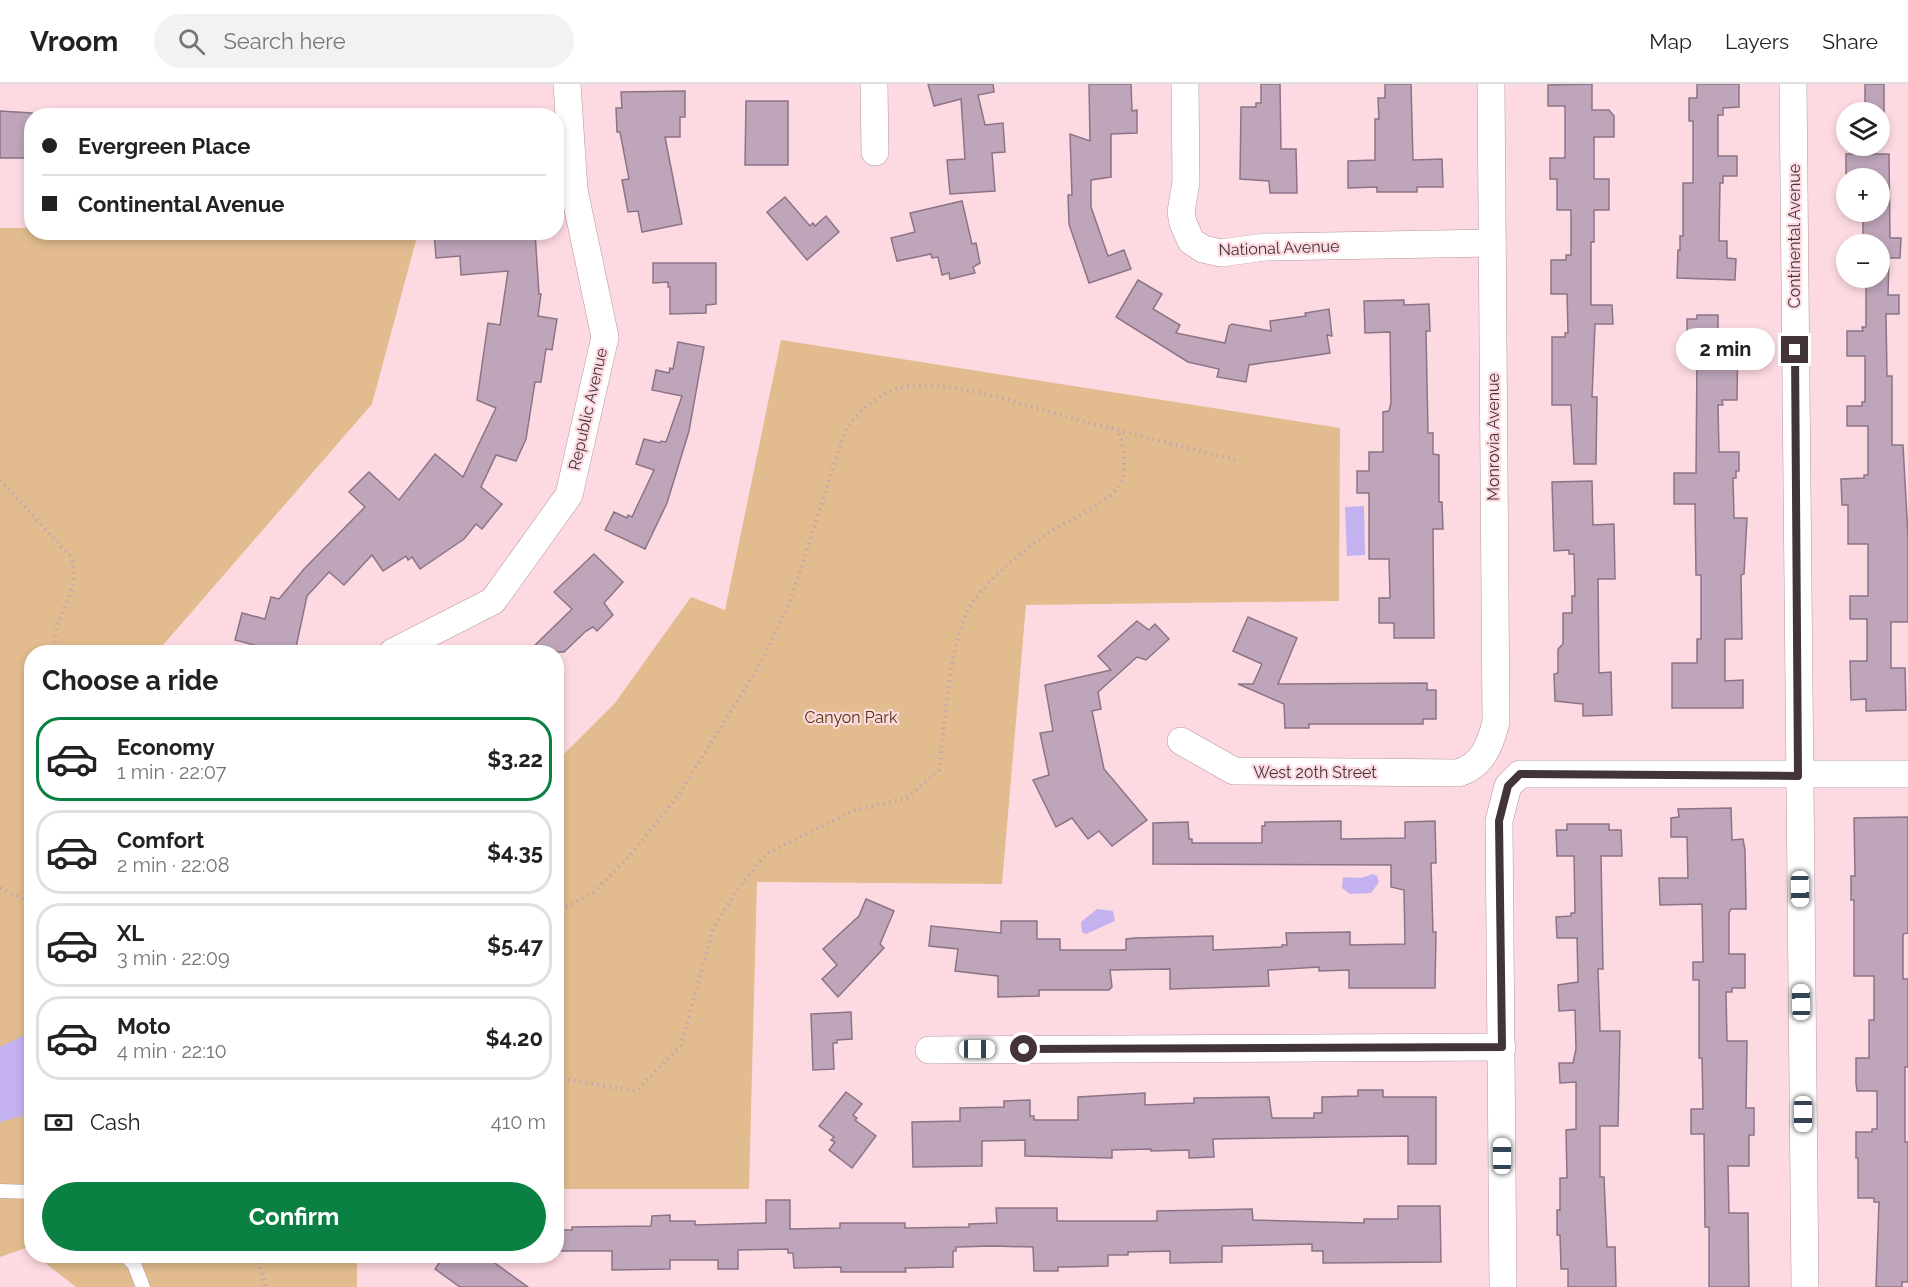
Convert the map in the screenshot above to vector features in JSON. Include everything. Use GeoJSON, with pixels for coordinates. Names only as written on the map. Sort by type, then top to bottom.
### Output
{"type":"FeatureCollection","features":[{"type":"Feature","properties":{"kind":"street","name":"Republic Avenue"},"geometry":{"type":"LineString","coordinates":[[407,645],[493,601],[569,495],[605,337],[574,190],[567,84]]}},
{"type":"Feature","properties":{"kind":"street"},"geometry":{"type":"LineString","coordinates":[[874,84],[875,152]]}},
{"type":"Feature","properties":{"kind":"street","name":"National Avenue"},"geometry":{"type":"LineString","coordinates":[[1185,84],[1186,182],[1181,212],[1191,241],[1203,249],[1221,253],[1265,247],[1492,243]]}},
{"type":"Feature","properties":{"kind":"street","name":"Monrovia Avenue"},"geometry":{"type":"LineString","coordinates":[[1458,773],[1470,769],[1484,755],[1491,742],[1496,722],[1491,84]]}},
{"type":"Feature","properties":{"kind":"street","name":"Continental Avenue"},"geometry":{"type":"LineString","coordinates":[[1793,84],[1804,1287]]}},
{"type":"Feature","properties":{"kind":"street","name":"West 20th Street"},"geometry":{"type":"LineString","coordinates":[[1180,741],[1234,771],[1458,773]]}},
{"type":"Feature","properties":{"kind":"street"},"geometry":{"type":"LineString","coordinates":[[1503,1287],[1499,821],[1508,786],[1520,774],[1798,776],[1908,774]]}},
{"type":"Feature","properties":{"kind":"street"},"geometry":{"type":"LineString","coordinates":[[929,1050],[1502,1047]]}},
{"type":"Feature","properties":{"kind":"lane"},"geometry":{"type":"LineString","coordinates":[[0,1191],[24,1192]]}},
{"type":"Feature","properties":{"kind":"lane"},"geometry":{"type":"LineString","coordinates":[[133,1263],[143,1287]]}},
{"type":"Feature","properties":{"kind":"path"},"geometry":{"type":"LineString","coordinates":[[564,909],[594,892],[633,853],[677,797],[761,663],[791,599],[846,428],[860,411],[898,388],[918,386],[968,390],[1235,460]]}},
{"type":"Feature","properties":{"kind":"path"},"geometry":{"type":"LineString","coordinates":[[564,1079],[636,1091],[681,1044],[713,929],[735,893],[766,854],[855,810],[907,798],[939,770],[954,653],[967,611],[1005,566],[1048,534],[1101,503],[1122,481],[1124,448],[1118,430]]}},
{"type":"Feature","properties":{"kind":"path"},"geometry":{"type":"LineString","coordinates":[[0,480],[70,556],[76,568],[75,584],[55,630],[56,645]]}},
{"type":"Feature","properties":{"kind":"path"},"geometry":{"type":"LineString","coordinates":[[0,888],[24,900]]}},
{"type":"Feature","properties":{"kind":"path"},"geometry":{"type":"LineString","coordinates":[[258,1263],[266,1287]]}},
{"type":"Feature","properties":{"kind":"green space"},"geometry":{"type":"Polygon","coordinates":[[[0,228],[24,228],[24,240],[416,240],[372,404],[163,645],[24,645],[24,1249],[0,1257],[0,228]]]}},
{"type":"Feature","properties":{"kind":"green space","name":"Canyon Park"},"geometry":{"type":"Polygon","coordinates":[[[781,340],[1340,428],[1339,601],[1026,605],[1002,884],[757,882],[749,1189],[564,1189],[564,754],[615,703],[691,597],[725,610],[781,340]]]}},
{"type":"Feature","properties":{"kind":"green space"},"geometry":{"type":"Polygon","coordinates":[[[45,1263],[357,1263],[357,1287],[76,1287],[45,1263]]]}},
{"type":"Feature","properties":{"kind":"shaded area"},"geometry":{"type":"Polygon","coordinates":[[[1364,506],[1365,555],[1347,556],[1345,507],[1364,506]]]}},
{"type":"Feature","properties":{"kind":"shaded area"},"geometry":{"type":"Polygon","coordinates":[[[1373,874],[1377,876],[1379,882],[1371,893],[1350,894],[1342,888],[1343,877],[1361,878],[1373,874]]]}},
{"type":"Feature","properties":{"kind":"shaded area"},"geometry":{"type":"Polygon","coordinates":[[[1097,909],[1113,911],[1115,921],[1086,934],[1082,932],[1081,922],[1097,909]]]}},
{"type":"Feature","properties":{"kind":"shaded area"},"geometry":{"type":"Polygon","coordinates":[[[24,1035],[24,1116],[0,1122],[0,1047],[24,1035]]]}},
{"type":"Feature","properties":{"kind":"building"},"geometry":{"type":"Polygon","coordinates":[[[928,84],[993,84],[994,92],[978,95],[985,125],[1003,123],[1005,152],[992,153],[995,191],[950,194],[947,160],[965,159],[961,99],[934,106],[928,84]]]}},
{"type":"Feature","properties":{"kind":"building"},"geometry":{"type":"Polygon","coordinates":[[[1089,84],[1131,84],[1132,111],[1137,110],[1137,133],[1111,134],[1111,177],[1091,180],[1091,207],[1108,256],[1124,250],[1131,269],[1089,283],[1069,224],[1068,195],[1072,195],[1070,134],[1090,141],[1089,84]]]}},
{"type":"Feature","properties":{"kind":"building"},"geometry":{"type":"Polygon","coordinates":[[[1261,84],[1280,84],[1281,149],[1296,149],[1297,193],[1270,193],[1269,181],[1240,179],[1241,107],[1256,107],[1256,103],[1261,103],[1261,84]]]}},
{"type":"Feature","properties":{"kind":"building"},"geometry":{"type":"Polygon","coordinates":[[[1385,84],[1411,84],[1413,160],[1442,159],[1443,187],[1417,187],[1417,192],[1377,192],[1377,187],[1348,188],[1348,161],[1375,160],[1375,119],[1379,119],[1378,98],[1385,98],[1385,84]]]}},
{"type":"Feature","properties":{"kind":"building"},"geometry":{"type":"Polygon","coordinates":[[[1592,84],[1592,110],[1609,110],[1614,116],[1614,137],[1594,137],[1594,179],[1609,179],[1609,210],[1594,210],[1594,242],[1591,242],[1591,305],[1612,305],[1613,324],[1595,324],[1592,397],[1597,397],[1596,464],[1574,464],[1571,405],[1552,405],[1552,337],[1565,337],[1565,333],[1568,333],[1567,294],[1551,294],[1551,260],[1566,260],[1566,255],[1571,255],[1571,210],[1557,210],[1557,179],[1550,179],[1550,158],[1565,158],[1565,106],[1548,106],[1548,85],[1592,84]]]}},
{"type":"Feature","properties":{"kind":"building"},"geometry":{"type":"Polygon","coordinates":[[[1697,84],[1739,84],[1739,107],[1723,108],[1723,115],[1718,115],[1718,156],[1737,156],[1737,176],[1723,176],[1723,183],[1720,183],[1719,241],[1727,241],[1727,258],[1736,259],[1735,280],[1677,278],[1680,236],[1683,236],[1683,183],[1693,183],[1693,121],[1689,121],[1689,98],[1697,98],[1697,84]]]}},
{"type":"Feature","properties":{"kind":"building"},"geometry":{"type":"Polygon","coordinates":[[[1865,84],[1884,84],[1884,102],[1865,102],[1865,84]]]}},
{"type":"Feature","properties":{"kind":"building"},"geometry":{"type":"Polygon","coordinates":[[[685,91],[685,117],[680,117],[680,137],[665,137],[682,224],[642,232],[638,211],[628,212],[622,180],[629,179],[620,132],[617,132],[616,108],[622,108],[621,92],[685,91]]]}},
{"type":"Feature","properties":{"kind":"building"},"geometry":{"type":"Polygon","coordinates":[[[746,101],[788,101],[788,165],[745,165],[746,101]]]}},
{"type":"Feature","properties":{"kind":"building"},"geometry":{"type":"Polygon","coordinates":[[[0,111],[24,112],[24,158],[0,158],[0,111]]]}},
{"type":"Feature","properties":{"kind":"building"},"geometry":{"type":"Polygon","coordinates":[[[1846,156],[1889,156],[1889,168],[1846,168],[1846,156]]]}},
{"type":"Feature","properties":{"kind":"building"},"geometry":{"type":"Polygon","coordinates":[[[785,197],[810,226],[813,223],[815,226],[826,216],[839,232],[807,260],[767,212],[785,197]]]}},
{"type":"Feature","properties":{"kind":"building"},"geometry":{"type":"Polygon","coordinates":[[[962,201],[972,244],[976,243],[980,263],[973,267],[975,273],[950,279],[949,273],[942,275],[938,257],[932,258],[931,254],[897,261],[891,238],[915,232],[910,213],[962,201]]]}},
{"type":"Feature","properties":{"kind":"building"},"geometry":{"type":"Polygon","coordinates":[[[1863,222],[1890,222],[1890,234],[1863,234],[1863,222]]]}},
{"type":"Feature","properties":{"kind":"building"},"geometry":{"type":"Polygon","coordinates":[[[1890,238],[1901,238],[1900,258],[1890,258],[1890,238]]]}},
{"type":"Feature","properties":{"kind":"building"},"geometry":{"type":"Polygon","coordinates":[[[435,240],[536,240],[539,294],[541,294],[538,316],[557,319],[552,350],[546,349],[541,382],[535,382],[526,439],[516,461],[496,455],[481,487],[502,504],[482,529],[476,524],[464,539],[420,569],[412,557],[408,560],[406,556],[383,571],[372,555],[344,585],[329,572],[307,596],[296,645],[254,645],[235,640],[242,613],[265,619],[271,597],[279,599],[304,569],[365,507],[349,492],[369,472],[399,500],[435,454],[463,477],[496,408],[477,400],[488,323],[500,325],[508,271],[461,275],[460,256],[436,258],[435,240]]]}},
{"type":"Feature","properties":{"kind":"building"},"geometry":{"type":"Polygon","coordinates":[[[653,263],[716,263],[716,304],[706,305],[706,313],[670,314],[670,287],[668,287],[668,282],[653,283],[653,263]]]}},
{"type":"Feature","properties":{"kind":"building"},"geometry":{"type":"Polygon","coordinates":[[[1138,280],[1162,294],[1153,309],[1180,325],[1176,333],[1225,343],[1229,326],[1232,324],[1271,331],[1270,321],[1306,316],[1305,313],[1329,309],[1332,336],[1327,335],[1330,353],[1249,365],[1246,382],[1217,377],[1219,369],[1188,362],[1116,317],[1138,280]]]}},
{"type":"Feature","properties":{"kind":"building"},"geometry":{"type":"Polygon","coordinates":[[[1866,288],[1888,288],[1888,295],[1899,295],[1899,314],[1886,314],[1887,376],[1892,376],[1892,445],[1903,445],[1908,536],[1908,622],[1891,622],[1891,668],[1905,668],[1906,710],[1866,711],[1866,699],[1851,700],[1850,661],[1867,661],[1867,619],[1850,619],[1850,596],[1868,596],[1868,544],[1848,544],[1848,505],[1842,505],[1841,479],[1864,478],[1864,475],[1868,475],[1868,426],[1847,426],[1847,406],[1862,406],[1862,402],[1865,402],[1865,356],[1847,356],[1847,331],[1863,331],[1862,327],[1866,327],[1866,288]]]}},
{"type":"Feature","properties":{"kind":"building"},"geometry":{"type":"Polygon","coordinates":[[[1404,300],[1404,305],[1429,304],[1430,331],[1426,331],[1428,433],[1433,433],[1433,454],[1439,455],[1439,502],[1442,502],[1443,529],[1433,529],[1434,638],[1394,638],[1394,623],[1379,623],[1379,598],[1390,598],[1389,559],[1369,559],[1369,493],[1357,493],[1357,471],[1369,471],[1369,452],[1383,452],[1383,412],[1389,411],[1391,403],[1390,332],[1365,333],[1364,301],[1404,300]]]}},
{"type":"Feature","properties":{"kind":"building"},"geometry":{"type":"Polygon","coordinates":[[[1697,315],[1718,315],[1718,331],[1738,331],[1737,400],[1722,400],[1723,405],[1718,405],[1719,452],[1739,452],[1739,471],[1736,471],[1736,478],[1733,478],[1734,518],[1747,518],[1744,574],[1741,575],[1742,639],[1725,639],[1725,681],[1743,680],[1743,708],[1672,708],[1672,663],[1697,663],[1697,639],[1701,639],[1701,575],[1696,575],[1695,504],[1674,504],[1674,473],[1696,473],[1697,354],[1687,354],[1687,319],[1697,319],[1697,315]]]}},
{"type":"Feature","properties":{"kind":"building"},"geometry":{"type":"Polygon","coordinates":[[[678,342],[704,347],[689,431],[667,503],[645,549],[605,530],[614,512],[627,518],[628,515],[632,517],[654,470],[636,464],[644,439],[660,443],[661,441],[666,442],[682,396],[652,390],[656,370],[669,373],[670,368],[673,369],[678,342]]]}},
{"type":"Feature","properties":{"kind":"building"},"geometry":{"type":"Polygon","coordinates":[[[1592,481],[1593,525],[1614,524],[1615,579],[1598,579],[1599,673],[1611,672],[1612,715],[1583,716],[1583,704],[1555,701],[1554,674],[1558,673],[1558,649],[1563,644],[1563,613],[1572,613],[1572,596],[1575,596],[1574,554],[1569,554],[1569,550],[1554,551],[1552,482],[1592,481]]]}},
{"type":"Feature","properties":{"kind":"building"},"geometry":{"type":"Polygon","coordinates":[[[594,554],[623,582],[604,603],[613,615],[597,631],[593,627],[586,631],[564,652],[564,645],[535,645],[572,609],[554,592],[594,554]]]}},
{"type":"Feature","properties":{"kind":"building"},"geometry":{"type":"Polygon","coordinates":[[[1248,617],[1297,638],[1278,684],[1427,683],[1427,690],[1436,690],[1436,719],[1423,719],[1423,724],[1309,724],[1309,728],[1285,728],[1284,704],[1238,684],[1253,684],[1262,664],[1233,651],[1248,617]]]}},
{"type":"Feature","properties":{"kind":"building"},"geometry":{"type":"Polygon","coordinates":[[[1137,621],[1149,630],[1155,624],[1169,639],[1146,660],[1137,657],[1098,692],[1101,709],[1092,711],[1104,769],[1147,820],[1112,846],[1099,831],[1088,839],[1072,818],[1056,827],[1033,780],[1049,775],[1040,733],[1053,731],[1045,685],[1111,670],[1098,656],[1137,621]]]}},
{"type":"Feature","properties":{"kind":"building"},"geometry":{"type":"Polygon","coordinates":[[[1731,808],[1732,840],[1743,839],[1745,850],[1746,909],[1731,909],[1729,913],[1729,954],[1745,954],[1745,988],[1732,988],[1732,992],[1726,992],[1727,1041],[1747,1041],[1746,1108],[1754,1108],[1754,1135],[1749,1135],[1749,1166],[1728,1166],[1729,1213],[1748,1213],[1749,1287],[1709,1287],[1709,1227],[1705,1227],[1704,1134],[1691,1134],[1691,1109],[1703,1109],[1702,1058],[1699,1058],[1699,980],[1693,980],[1693,962],[1703,962],[1702,904],[1660,905],[1659,878],[1688,878],[1687,837],[1671,837],[1671,818],[1679,817],[1678,809],[1731,808]]]}},
{"type":"Feature","properties":{"kind":"building"},"geometry":{"type":"Polygon","coordinates":[[[1908,817],[1908,933],[1903,934],[1903,979],[1908,979],[1905,1142],[1908,1142],[1908,1282],[1902,1282],[1902,1287],[1876,1287],[1879,1202],[1874,1202],[1874,1198],[1858,1198],[1858,1158],[1856,1158],[1856,1132],[1872,1132],[1872,1129],[1877,1129],[1877,1091],[1857,1091],[1856,1083],[1856,1058],[1869,1058],[1869,1020],[1874,1020],[1874,976],[1854,976],[1854,900],[1851,900],[1851,876],[1855,876],[1854,818],[1908,817]]]}},
{"type":"Feature","properties":{"kind":"building"},"geometry":{"type":"Polygon","coordinates":[[[1341,821],[1341,839],[1405,838],[1405,822],[1435,821],[1436,863],[1431,863],[1433,932],[1436,932],[1435,988],[1349,988],[1349,970],[1319,971],[1319,967],[1268,970],[1269,986],[1170,989],[1170,969],[1110,970],[1112,987],[1109,990],[1039,990],[1039,996],[998,997],[998,976],[955,971],[958,949],[929,946],[931,926],[1001,933],[1001,921],[1037,921],[1037,939],[1060,939],[1060,950],[1126,950],[1126,939],[1213,936],[1213,950],[1282,947],[1282,945],[1287,945],[1286,933],[1350,932],[1350,945],[1405,944],[1404,890],[1391,887],[1391,865],[1153,864],[1153,823],[1188,822],[1189,839],[1192,839],[1192,843],[1262,843],[1262,826],[1265,826],[1265,822],[1341,821]]]}},
{"type":"Feature","properties":{"kind":"building"},"geometry":{"type":"Polygon","coordinates":[[[1567,824],[1609,824],[1609,830],[1621,830],[1622,856],[1601,856],[1603,969],[1598,969],[1600,1031],[1620,1031],[1618,1126],[1600,1126],[1600,1177],[1604,1177],[1607,1247],[1615,1247],[1616,1287],[1568,1287],[1568,1269],[1561,1269],[1560,1235],[1557,1235],[1560,1178],[1567,1178],[1566,1130],[1576,1129],[1576,1082],[1560,1083],[1559,1063],[1573,1063],[1576,1049],[1575,1010],[1559,1011],[1558,985],[1578,982],[1577,938],[1557,938],[1556,917],[1571,916],[1571,913],[1575,913],[1574,856],[1557,856],[1556,830],[1567,830],[1567,824]]]}},
{"type":"Feature","properties":{"kind":"building"},"geometry":{"type":"Polygon","coordinates":[[[866,899],[894,911],[880,944],[884,948],[838,997],[822,979],[837,965],[823,949],[859,916],[866,899]]]}},
{"type":"Feature","properties":{"kind":"building"},"geometry":{"type":"Polygon","coordinates":[[[851,1012],[852,1039],[837,1040],[837,1043],[833,1043],[834,1069],[813,1070],[811,1014],[851,1012]]]}},
{"type":"Feature","properties":{"kind":"building"},"geometry":{"type":"Polygon","coordinates":[[[1358,1090],[1383,1090],[1383,1097],[1436,1097],[1436,1164],[1408,1164],[1408,1136],[1213,1139],[1214,1157],[1189,1158],[1189,1150],[1151,1151],[1151,1149],[1112,1150],[1112,1158],[1025,1156],[1025,1140],[982,1141],[982,1166],[913,1167],[912,1122],[960,1121],[960,1108],[1004,1107],[1004,1101],[1030,1100],[1030,1116],[1034,1116],[1034,1120],[1078,1120],[1078,1097],[1145,1093],[1145,1105],[1194,1103],[1194,1098],[1269,1097],[1272,1118],[1314,1118],[1314,1113],[1322,1113],[1322,1097],[1358,1096],[1358,1090]]]}},
{"type":"Feature","properties":{"kind":"building"},"geometry":{"type":"Polygon","coordinates":[[[846,1092],[862,1104],[853,1115],[857,1118],[855,1120],[876,1136],[852,1168],[829,1150],[835,1142],[831,1140],[834,1137],[819,1126],[846,1092]]]}},
{"type":"Feature","properties":{"kind":"building"},"geometry":{"type":"Polygon","coordinates":[[[766,1200],[790,1200],[790,1229],[840,1228],[840,1223],[905,1223],[905,1228],[969,1227],[969,1224],[997,1223],[996,1208],[1057,1208],[1057,1221],[1157,1221],[1157,1211],[1252,1209],[1253,1220],[1364,1223],[1364,1219],[1398,1219],[1398,1206],[1440,1206],[1441,1262],[1323,1263],[1323,1251],[1312,1251],[1312,1244],[1222,1246],[1222,1262],[1170,1263],[1170,1251],[1128,1252],[1128,1255],[1108,1255],[1108,1266],[1058,1267],[1058,1271],[1034,1271],[1033,1247],[992,1246],[956,1247],[956,1251],[953,1251],[953,1267],[905,1268],[906,1272],[841,1272],[841,1267],[794,1268],[793,1253],[788,1253],[788,1249],[738,1250],[738,1269],[718,1269],[718,1260],[670,1260],[670,1269],[612,1270],[612,1251],[564,1251],[564,1230],[572,1230],[572,1227],[651,1226],[652,1216],[670,1215],[670,1221],[695,1221],[695,1225],[766,1223],[766,1200]]]}},
{"type":"Feature","properties":{"kind":"building"},"geometry":{"type":"Polygon","coordinates":[[[439,1263],[495,1263],[528,1287],[460,1287],[435,1269],[439,1263]]]}},
{"type":"Feature","properties":{"kind":"route"},"geometry":{"type":"LineString","coordinates":[[1024,1049],[1502,1047],[1499,821],[1508,786],[1520,774],[1798,776],[1795,350]]}}]}
